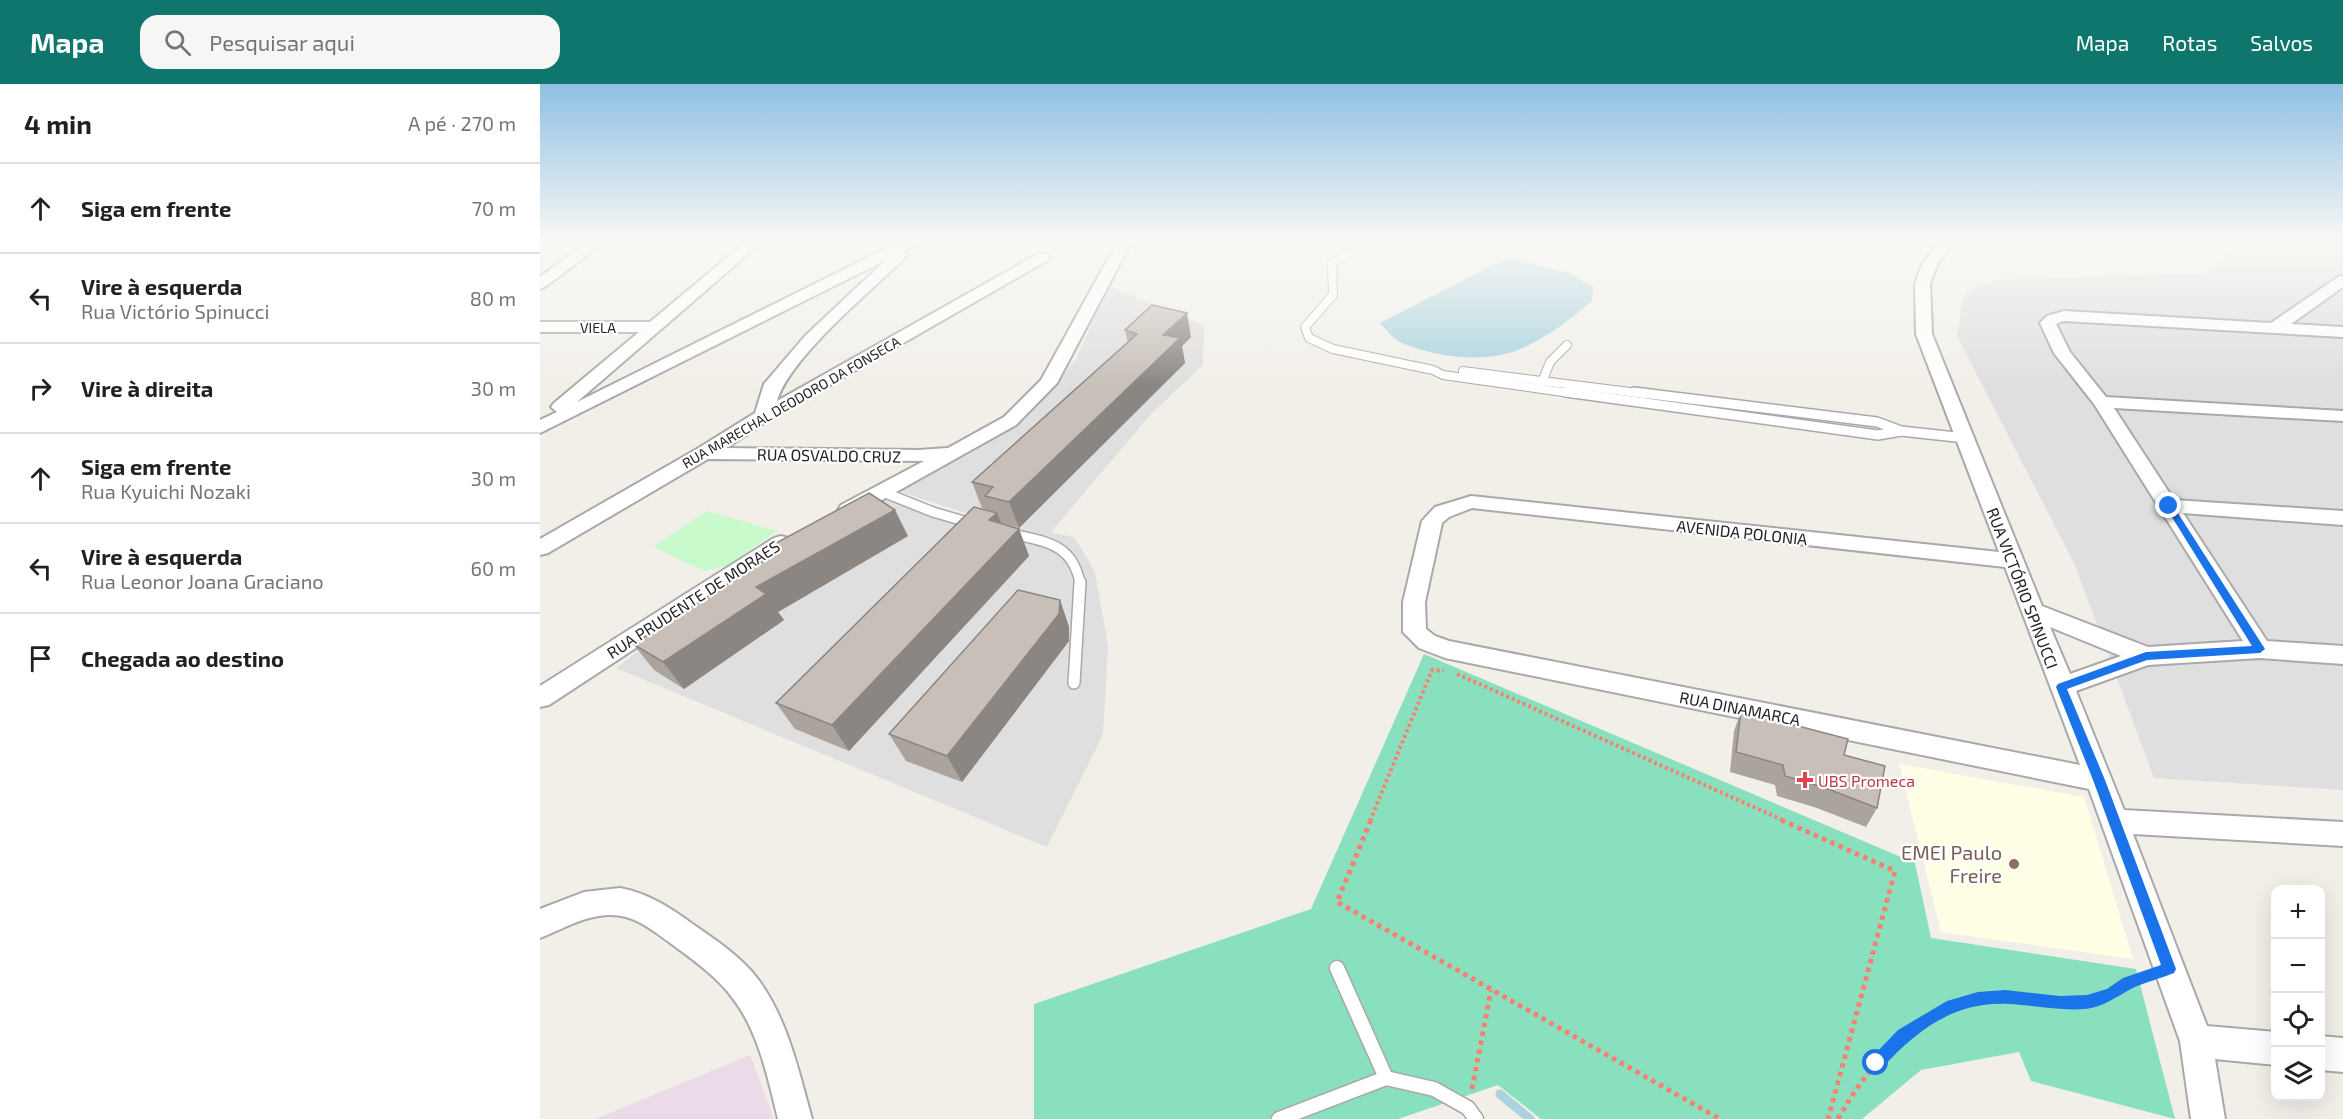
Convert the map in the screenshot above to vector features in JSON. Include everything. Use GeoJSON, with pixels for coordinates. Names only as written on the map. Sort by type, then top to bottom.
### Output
{"type":"FeatureCollection","features":[{"type":"Feature","properties":{"kind":"street"},"geometry":{"type":"LineString","coordinates":[[540,426],[699,289]]}},
{"type":"Feature","properties":{"kind":"street"},"geometry":{"type":"LineString","coordinates":[[540,426],[816,289]]}},
{"type":"Feature","properties":{"kind":"street"},"geometry":{"type":"LineString","coordinates":[[764,416],[773,384],[811,339],[863,289]]}},
{"type":"Feature","properties":{"kind":"street","name":"RUA MARECHAL DEODORO DA FONSECA"},"geometry":{"type":"LineString","coordinates":[[540,548],[764,416],[986,289]]}},
{"type":"Feature","properties":{"kind":"street"},"geometry":{"type":"LineString","coordinates":[[833,517],[883,492],[1010,421],[1048,383],[1099,289]]}},
{"type":"Feature","properties":{"kind":"street","name":"RUA VICTÓRIO SPINUCCI"},"geometry":{"type":"LineString","coordinates":[[1921,289],[1924,334],[2099,780],[2196,1041],[2208,1119]]}},
{"type":"Feature","properties":{"kind":"street"},"geometry":{"type":"LineString","coordinates":[[2276,327],[2330,289]]}},
{"type":"Feature","properties":{"kind":"street"},"geometry":{"type":"LineString","coordinates":[[2260,649],[2101,402],[2062,353],[2048,323],[2064,316],[2343,332]]}},
{"type":"Feature","properties":{"kind":"street","name":"VIELA"},"geometry":{"type":"LineString","coordinates":[[540,327],[655,327]]}},
{"type":"Feature","properties":{"kind":"street"},"geometry":{"type":"LineString","coordinates":[[2101,402],[2343,416]]}},
{"type":"Feature","properties":{"kind":"street","name":"RUA OSVALDO CRUZ"},"geometry":{"type":"LineString","coordinates":[[704,453],[919,456],[954,453]]}},
{"type":"Feature","properties":{"kind":"street","name":"AVENIDA POLONIA"},"geometry":{"type":"LineString","coordinates":[[1414,602],[1432,521],[1442,512],[1471,502],[2014,561]]}},
{"type":"Feature","properties":{"kind":"street"},"geometry":{"type":"LineString","coordinates":[[2169,506],[2343,518]]}},
{"type":"Feature","properties":{"kind":"street","name":"RUA PRUDENTE DE MORAES"},"geometry":{"type":"LineString","coordinates":[[540,698],[773,547],[803,532]]}},
{"type":"Feature","properties":{"kind":"street","name":"RUA DINAMARCA"},"geometry":{"type":"LineString","coordinates":[[1414,602],[1414,632],[1427,642],[1445,649],[2099,780]]}},
{"type":"Feature","properties":{"kind":"street"},"geometry":{"type":"LineString","coordinates":[[2033,611],[2146,656]]}},
{"type":"Feature","properties":{"kind":"street"},"geometry":{"type":"LineString","coordinates":[[2061,687],[2146,656],[2260,649],[2343,655]]}},
{"type":"Feature","properties":{"kind":"street"},"geometry":{"type":"LineString","coordinates":[[2114,821],[2343,834]]}},
{"type":"Feature","properties":{"kind":"street"},"geometry":{"type":"LineString","coordinates":[[543,922],[591,903],[632,904],[665,923],[713,957],[745,987],[764,1023],[795,1119]]}},
{"type":"Feature","properties":{"kind":"street"},"geometry":{"type":"LineString","coordinates":[[2196,1041],[2271,1048]]}},
{"type":"Feature","properties":{"kind":"street"},"geometry":{"type":"LineString","coordinates":[[2325,1053],[2343,1055]]}},
{"type":"Feature","properties":{"kind":"lane"},"geometry":{"type":"LineString","coordinates":[[1334,289],[1334,295],[1305,327],[1309,338],[1333,349],[1433,370],[1443,375],[1661,396],[1877,422],[1901,431],[1965,438]]}},
{"type":"Feature","properties":{"kind":"lane"},"geometry":{"type":"LineString","coordinates":[[1541,384],[1550,362],[1567,345]]}},
{"type":"Feature","properties":{"kind":"lane"},"geometry":{"type":"LineString","coordinates":[[1541,384],[1658,405],[1768,421],[1878,435],[1901,431]]}},
{"type":"Feature","properties":{"kind":"lane"},"geometry":{"type":"LineString","coordinates":[[1658,405],[1661,396]]}},
{"type":"Feature","properties":{"kind":"lane"},"geometry":{"type":"LineString","coordinates":[[1768,421],[1769,409]]}},
{"type":"Feature","properties":{"kind":"lane"},"geometry":{"type":"LineString","coordinates":[[883,492],[939,514],[980,525]]}},
{"type":"Feature","properties":{"kind":"lane"},"geometry":{"type":"LineString","coordinates":[[1002,531],[1057,545],[1077,568],[1081,588],[1074,683]]}},
{"type":"Feature","properties":{"kind":"lane"},"geometry":{"type":"LineString","coordinates":[[1337,968],[1386,1078]]}},
{"type":"Feature","properties":{"kind":"lane"},"geometry":{"type":"LineString","coordinates":[[1279,1119],[1386,1078],[1434,1089],[1472,1113]]}},
{"type":"Feature","properties":{"kind":"path"},"geometry":{"type":"LineString","coordinates":[[1720,1119],[1337,902],[1432,670],[1453,672],[1895,871],[1828,1119]]}},
{"type":"Feature","properties":{"kind":"path"},"geometry":{"type":"LineString","coordinates":[[1838,1119],[1862,1079],[1903,1035],[1947,1008],[1978,999],[2005,997],[2087,1002],[2110,994],[2128,983],[2170,969]]}},
{"type":"Feature","properties":{"kind":"path"},"geometry":{"type":"LineString","coordinates":[[1472,1113],[1491,990]]}},
{"type":"Feature","properties":{"kind":"shaded area"},"geometry":{"type":"Polygon","coordinates":[[[1107,289],[1119,289],[1204,326],[1203,365],[1151,414],[1051,532],[1075,538],[1095,572],[1108,646],[1103,735],[1047,847],[616,668],[741,573],[880,499],[1006,523],[962,512],[898,491],[1026,419],[1076,359],[1107,289]]]}},
{"type":"Feature","properties":{"kind":"shaded area"},"geometry":{"type":"Polygon","coordinates":[[[1972,289],[2343,289],[2343,790],[2154,778],[2074,563],[1957,336],[1963,298],[1972,289]]]}},
{"type":"Feature","properties":{"kind":"shaded area","name":"EMEI Paulo Freire"},"geometry":{"type":"Polygon","coordinates":[[[1899,764],[2084,797],[2133,959],[1941,932],[1899,764]]]}},
{"type":"Feature","properties":{"kind":"shaded area"},"geometry":{"type":"Polygon","coordinates":[[[750,1055],[774,1119],[595,1119],[750,1055]]]}},
{"type":"Feature","properties":{"kind":"green space"},"geometry":{"type":"Polygon","coordinates":[[[707,511],[777,531],[727,566],[705,571],[653,547],[707,511]]]}},
{"type":"Feature","properties":{"kind":"green space"},"geometry":{"type":"Polygon","coordinates":[[[1424,654],[1915,863],[1931,938],[2136,969],[2175,1119],[2031,1081],[2019,1052],[1921,1070],[1862,1119],[1541,1119],[1498,1085],[1398,1119],[1034,1119],[1034,1004],[1311,909],[1424,654]]]}},
{"type":"Feature","properties":{"kind":"water"},"geometry":{"type":"Polygon","coordinates":[[[1445,289],[1593,289],[1592,301],[1568,321],[1523,348],[1494,356],[1462,357],[1414,348],[1397,341],[1380,323],[1445,289]]]}},
{"type":"Feature","properties":{"kind":"building"},"geometry":{"type":"Polygon","coordinates":[[[1152,305],[1187,313],[1163,335],[1180,338],[1009,502],[985,496],[993,487],[972,482],[1137,334],[1125,330],[1152,305]]]}},
{"type":"Feature","properties":{"kind":"building"},"geometry":{"type":"Polygon","coordinates":[[[869,493],[895,510],[756,587],[766,594],[663,662],[633,644],[762,562],[754,555],[869,493]]]}},
{"type":"Feature","properties":{"kind":"building"},"geometry":{"type":"Polygon","coordinates":[[[974,507],[997,513],[989,520],[1019,529],[832,725],[776,703],[974,507]]]}},
{"type":"Feature","properties":{"kind":"building"},"geometry":{"type":"Polygon","coordinates":[[[1018,590],[1060,600],[1059,614],[947,756],[889,734],[1018,590]]]}},
{"type":"Feature","properties":{"kind":"building"},"geometry":{"type":"Polygon","coordinates":[[[1741,711],[1848,739],[1844,755],[1885,766],[1877,808],[1823,787],[1785,776],[1783,765],[1736,752],[1741,711]]]}},
{"type":"Feature","properties":{"kind":"waterway"},"geometry":{"type":"LineString","coordinates":[[1500,1094],[1530,1119]]}},
{"type":"Feature","properties":{"kind":"place","name":"UBS Promeca"},"geometry":{"type":"Point","coordinates":[1805,780]}},
{"type":"Feature","properties":{"kind":"place","name":"EMEI Paulo Freire"},"geometry":{"type":"Point","coordinates":[2014,864]}},
{"type":"Feature","properties":{"kind":"route"},"geometry":{"type":"LineString","coordinates":[[1876,1063],[1903,1035],[1926,1018],[1947,1008],[1978,999],[2005,997],[2087,1002],[2110,994],[2128,983],[2170,969],[2099,780],[2061,687],[2146,656],[2260,649],[2169,506]]}}]}
